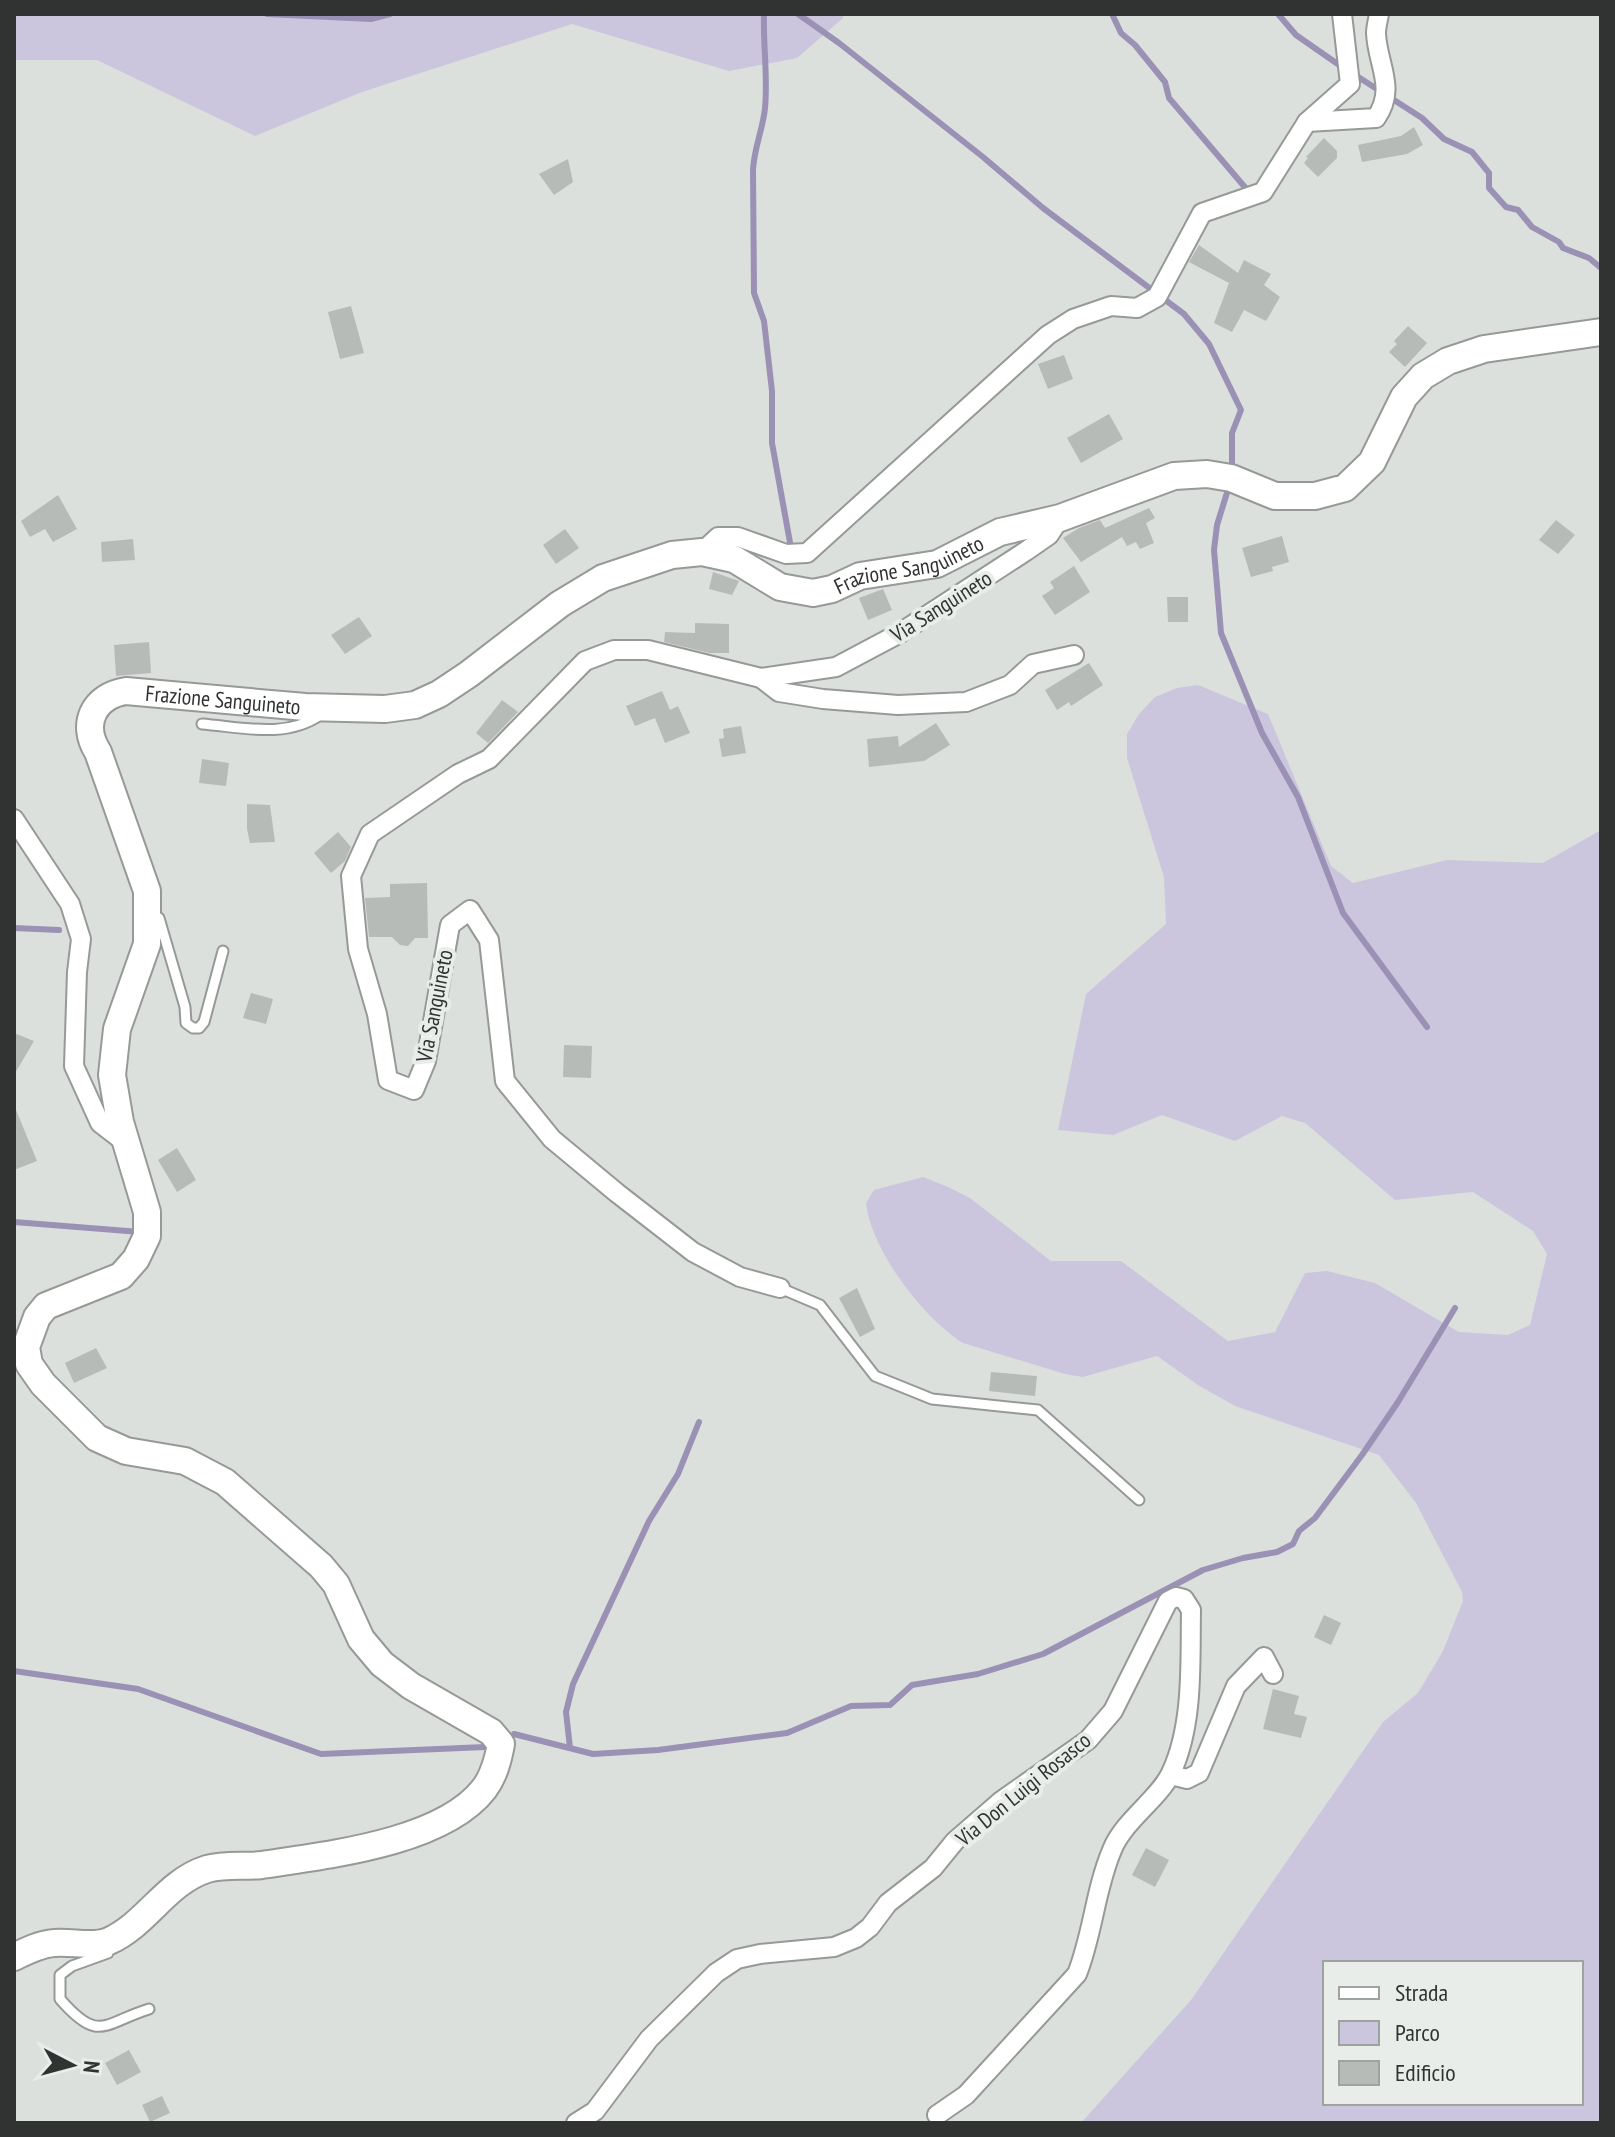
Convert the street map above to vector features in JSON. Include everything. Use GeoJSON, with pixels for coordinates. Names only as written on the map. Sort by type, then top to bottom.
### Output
{"type":"FeatureCollection","features":[{"type":"Feature","properties":{"kind":"street"},"geometry":{"type":"LineString","coordinates":[[702,552],[718,537],[738,537],[786,554],[807,553],[1048,335],[1073,319],[1111,306],[1137,308],[1157,297],[1202,213],[1263,192],[1307,122],[1350,84],[1342,14]]}},
{"type":"Feature","properties":{"kind":"street"},"geometry":{"type":"LineString","coordinates":[[1307,122],[1376,118],[1385,105],[1385,70],[1376,32],[1379,14]]}},
{"type":"Feature","properties":{"kind":"street","name":"Frazione Sanguineto"},"geometry":{"type":"LineString","coordinates":[[14,1957],[54,1943],[80,1945],[129,1934],[173,1886],[209,1869],[259,1865],[391,1841],[429,1828],[470,1804],[485,1787],[497,1766],[501,1744],[491,1732],[411,1686],[382,1664],[361,1639],[329,1575],[225,1482],[185,1461],[126,1451],[97,1438],[51,1393],[29,1364],[26,1347],[37,1317],[46,1306],[121,1276],[136,1259],[147,1236],[147,1212],[126,1143],[112,1075],[117,1029],[147,944],[149,910],[147,891],[98,752],[91,742],[89,730],[95,707],[114,693],[126,691],[329,708],[385,709],[415,705],[439,694],[469,674],[560,604],[603,578],[672,555],[702,552],[734,559],[780,587],[813,593],[832,589],[860,576],[937,564],[1000,532],[1060,518],[1174,476],[1207,474],[1231,478],[1275,496],[1315,496],[1345,488],[1372,462],[1404,397],[1423,376],[1448,361],[1484,349],[1601,332]]}},
{"type":"Feature","properties":{"kind":"street","name":"Via Sanguineto"},"geometry":{"type":"LineString","coordinates":[[780,1288],[740,1277],[693,1252],[552,1139],[514,1093],[505,1081],[489,940],[470,910],[450,925],[426,1061],[414,1090],[388,1080],[377,1014],[358,949],[351,876],[370,834],[458,774],[489,759],[585,661],[614,650],[648,650],[761,678],[836,667],[900,633],[1049,535],[1060,518]]}},
{"type":"Feature","properties":{"kind":"street","name":"Via Sanguineto"},"geometry":{"type":"LineString","coordinates":[[761,678],[779,692],[823,699],[898,705],[966,702],[1010,685],[1033,664],[1074,655]]}},
{"type":"Feature","properties":{"kind":"street"},"geometry":{"type":"LineString","coordinates":[[14,819],[70,904],[81,939],[74,1066],[100,1123],[126,1143]]}},
{"type":"Feature","properties":{"kind":"street","name":"Via Don Luigi Rosasco"},"geometry":{"type":"LineString","coordinates":[[576,2123],[595,2111],[649,2039],[716,1973],[737,1959],[834,1947],[856,1938],[870,1927],[888,1903],[933,1868],[955,1841],[1001,1801],[1088,1740],[1113,1711],[1168,1601],[1180,1597],[1188,1602],[1191,1610],[1186,1722],[1171,1775],[1124,1829],[1113,1847],[1077,1974],[966,2095],[937,2115]]}},
{"type":"Feature","properties":{"kind":"street"},"geometry":{"type":"LineString","coordinates":[[1171,1775],[1187,1779],[1199,1773],[1236,1686],[1264,1657],[1273,1674]]}},
{"type":"Feature","properties":{"kind":"lane"},"geometry":{"type":"LineString","coordinates":[[202,724],[281,730],[308,722],[329,708]]}},
{"type":"Feature","properties":{"kind":"lane"},"geometry":{"type":"LineString","coordinates":[[149,910],[159,918],[185,1007],[186,1023],[193,1028],[199,1028],[204,1022],[223,951]]}},
{"type":"Feature","properties":{"kind":"lane"},"geometry":{"type":"LineString","coordinates":[[780,1288],[820,1305],[875,1376],[932,1399],[1038,1410],[1139,1500]]}},
{"type":"Feature","properties":{"kind":"lane"},"geometry":{"type":"LineString","coordinates":[[113,1952],[72,1966],[60,1975],[60,1999],[81,2020],[99,2027],[117,2024],[149,2009]]}},
{"type":"Feature","properties":{"kind":"green space"},"geometry":{"type":"Polygon","coordinates":[[[14,14],[843,14],[843,18],[797,58],[729,71],[572,24],[362,92],[255,136],[97,60],[14,60],[14,14]]]}},
{"type":"Feature","properties":{"kind":"green space"},"geometry":{"type":"Polygon","coordinates":[[[1198,685],[1268,714],[1331,866],[1353,883],[1447,860],[1543,863],[1601,830],[1601,2123],[1081,2123],[1191,2000],[1383,1722],[1418,1693],[1443,1651],[1463,1601],[1462,1592],[1416,1503],[1379,1455],[1235,1406],[1157,1356],[1083,1377],[963,1343],[932,1317],[901,1281],[878,1241],[866,1203],[874,1190],[923,1177],[970,1198],[1051,1261],[1121,1261],[1228,1341],[1275,1332],[1305,1273],[1327,1271],[1375,1283],[1459,1332],[1508,1335],[1530,1325],[1547,1254],[1533,1231],[1473,1192],[1395,1200],[1305,1123],[1282,1116],[1235,1141],[1162,1115],[1113,1135],[1058,1130],[1086,994],[1166,924],[1164,877],[1127,758],[1127,734],[1139,714],[1155,697],[1177,688],[1198,685]]]}},
{"type":"Feature","properties":{"kind":"building"},"geometry":{"type":"Polygon","coordinates":[[[1414,127],[1423,145],[1407,154],[1362,162],[1358,145],[1401,136],[1414,127]]]}},
{"type":"Feature","properties":{"kind":"building"},"geometry":{"type":"Polygon","coordinates":[[[1324,138],[1337,151],[1337,158],[1318,177],[1304,163],[1324,138]]]}},
{"type":"Feature","properties":{"kind":"building"},"geometry":{"type":"Polygon","coordinates":[[[568,159],[573,182],[554,195],[539,174],[568,159]]]}},
{"type":"Feature","properties":{"kind":"building"},"geometry":{"type":"Polygon","coordinates":[[[1199,245],[1238,273],[1244,260],[1271,274],[1264,285],[1280,297],[1266,321],[1244,310],[1232,332],[1214,323],[1229,283],[1189,262],[1199,245]]]}},
{"type":"Feature","properties":{"kind":"building"},"geometry":{"type":"Polygon","coordinates":[[[351,306],[364,353],[340,359],[328,312],[351,306]]]}},
{"type":"Feature","properties":{"kind":"building"},"geometry":{"type":"Polygon","coordinates":[[[1408,326],[1427,343],[1405,367],[1389,352],[1397,344],[1394,341],[1408,326]]]}},
{"type":"Feature","properties":{"kind":"building"},"geometry":{"type":"Polygon","coordinates":[[[1064,355],[1073,379],[1048,389],[1038,364],[1064,355]]]}},
{"type":"Feature","properties":{"kind":"building"},"geometry":{"type":"Polygon","coordinates":[[[1109,414],[1123,439],[1081,463],[1067,438],[1109,414]]]}},
{"type":"Feature","properties":{"kind":"building"},"geometry":{"type":"Polygon","coordinates":[[[58,495],[77,529],[53,542],[45,529],[30,537],[21,521],[58,495]]]}},
{"type":"Feature","properties":{"kind":"building"},"geometry":{"type":"Polygon","coordinates":[[[1149,508],[1155,518],[1146,523],[1154,543],[1140,549],[1136,542],[1127,546],[1122,537],[1081,562],[1063,538],[1100,520],[1105,528],[1149,508]]]}},
{"type":"Feature","properties":{"kind":"building"},"geometry":{"type":"Polygon","coordinates":[[[1556,520],[1575,535],[1558,554],[1539,540],[1556,520]]]}},
{"type":"Feature","properties":{"kind":"building"},"geometry":{"type":"Polygon","coordinates":[[[565,529],[579,548],[556,564],[543,545],[565,529]]]}},
{"type":"Feature","properties":{"kind":"building"},"geometry":{"type":"Polygon","coordinates":[[[1282,536],[1289,562],[1272,567],[1273,571],[1251,577],[1242,548],[1282,536]]]}},
{"type":"Feature","properties":{"kind":"building"},"geometry":{"type":"Polygon","coordinates":[[[133,539],[135,560],[102,562],[101,542],[133,539]]]}},
{"type":"Feature","properties":{"kind":"building"},"geometry":{"type":"Polygon","coordinates":[[[1074,566],[1090,592],[1055,615],[1042,596],[1054,588],[1050,582],[1074,566]]]}},
{"type":"Feature","properties":{"kind":"building"},"geometry":{"type":"Polygon","coordinates":[[[713,572],[739,581],[732,595],[709,589],[713,572]]]}},
{"type":"Feature","properties":{"kind":"building"},"geometry":{"type":"Polygon","coordinates":[[[883,589],[892,610],[868,620],[859,598],[883,589]]]}},
{"type":"Feature","properties":{"kind":"building"},"geometry":{"type":"Polygon","coordinates":[[[1167,597],[1188,597],[1188,622],[1168,622],[1167,597]]]}},
{"type":"Feature","properties":{"kind":"building"},"geometry":{"type":"Polygon","coordinates":[[[359,617],[372,636],[345,654],[331,635],[359,617]]]}},
{"type":"Feature","properties":{"kind":"building"},"geometry":{"type":"Polygon","coordinates":[[[695,623],[729,624],[729,653],[709,653],[664,642],[665,632],[695,633],[695,623]]]}},
{"type":"Feature","properties":{"kind":"building"},"geometry":{"type":"Polygon","coordinates":[[[149,642],[151,673],[116,676],[114,645],[149,642]]]}},
{"type":"Feature","properties":{"kind":"building"},"geometry":{"type":"Polygon","coordinates":[[[1089,663],[1103,685],[1071,706],[1069,702],[1057,710],[1045,690],[1089,663]]]}},
{"type":"Feature","properties":{"kind":"building"},"geometry":{"type":"Polygon","coordinates":[[[662,691],[670,710],[678,706],[690,733],[665,743],[655,718],[635,726],[626,706],[662,691]]]}},
{"type":"Feature","properties":{"kind":"building"},"geometry":{"type":"Polygon","coordinates":[[[502,700],[518,712],[488,743],[476,733],[502,700]]]}},
{"type":"Feature","properties":{"kind":"building"},"geometry":{"type":"Polygon","coordinates":[[[936,723],[950,745],[924,761],[869,767],[867,739],[898,736],[899,747],[936,723]]]}},
{"type":"Feature","properties":{"kind":"building"},"geometry":{"type":"Polygon","coordinates":[[[741,726],[746,753],[722,757],[719,739],[724,738],[723,729],[741,726]]]}},
{"type":"Feature","properties":{"kind":"building"},"geometry":{"type":"Polygon","coordinates":[[[202,759],[229,763],[226,786],[199,783],[202,759]]]}},
{"type":"Feature","properties":{"kind":"building"},"geometry":{"type":"Polygon","coordinates":[[[247,804],[270,805],[275,842],[250,843],[247,804]]]}},
{"type":"Feature","properties":{"kind":"building"},"geometry":{"type":"Polygon","coordinates":[[[338,832],[351,847],[345,861],[331,873],[314,853],[338,832]]]}},
{"type":"Feature","properties":{"kind":"building"},"geometry":{"type":"Polygon","coordinates":[[[427,883],[428,938],[415,938],[408,946],[400,945],[392,937],[369,937],[365,898],[390,897],[390,884],[427,883]]]}},
{"type":"Feature","properties":{"kind":"building"},"geometry":{"type":"Polygon","coordinates":[[[251,993],[273,999],[266,1024],[243,1018],[251,993]]]}},
{"type":"Feature","properties":{"kind":"building"},"geometry":{"type":"Polygon","coordinates":[[[14,1033],[34,1041],[14,1075],[14,1033]]]}},
{"type":"Feature","properties":{"kind":"building"},"geometry":{"type":"Polygon","coordinates":[[[564,1045],[592,1046],[591,1078],[563,1077],[564,1045]]]}},
{"type":"Feature","properties":{"kind":"building"},"geometry":{"type":"Polygon","coordinates":[[[14,1105],[37,1161],[14,1170],[14,1105]]]}},
{"type":"Feature","properties":{"kind":"building"},"geometry":{"type":"Polygon","coordinates":[[[177,1148],[196,1180],[177,1192],[158,1160],[177,1148]]]}},
{"type":"Feature","properties":{"kind":"building"},"geometry":{"type":"Polygon","coordinates":[[[857,1288],[875,1329],[860,1337],[839,1298],[857,1288]]]}},
{"type":"Feature","properties":{"kind":"building"},"geometry":{"type":"Polygon","coordinates":[[[96,1348],[107,1368],[74,1383],[65,1363],[96,1348]]]}},
{"type":"Feature","properties":{"kind":"building"},"geometry":{"type":"Polygon","coordinates":[[[991,1372],[1037,1376],[1035,1396],[989,1391],[991,1372]]]}},
{"type":"Feature","properties":{"kind":"building"},"geometry":{"type":"Polygon","coordinates":[[[1324,1615],[1341,1623],[1331,1645],[1314,1637],[1324,1615]]]}},
{"type":"Feature","properties":{"kind":"building"},"geometry":{"type":"Polygon","coordinates":[[[1273,1689],[1299,1696],[1294,1714],[1307,1717],[1301,1738],[1263,1729],[1273,1689]]]}},
{"type":"Feature","properties":{"kind":"building"},"geometry":{"type":"Polygon","coordinates":[[[1146,1848],[1169,1860],[1155,1887],[1132,1875],[1146,1848]]]}},
{"type":"Feature","properties":{"kind":"building"},"geometry":{"type":"Polygon","coordinates":[[[129,2050],[141,2072],[117,2085],[105,2063],[129,2050]]]}},
{"type":"Feature","properties":{"kind":"building"},"geometry":{"type":"Polygon","coordinates":[[[162,2096],[170,2113],[150,2122],[142,2105],[162,2096]]]}},
{"type":"Feature","properties":{"kind":"waterway"},"geometry":{"type":"LineString","coordinates":[[267,14],[371,19],[390,14]]}},
{"type":"Feature","properties":{"kind":"waterway"},"geometry":{"type":"LineString","coordinates":[[764,14],[765,108],[753,170],[754,293],[764,321],[772,391],[772,443],[791,548]]}},
{"type":"Feature","properties":{"kind":"waterway"},"geometry":{"type":"LineString","coordinates":[[798,14],[983,157],[1043,208],[1184,314],[1209,344],[1241,410],[1232,433],[1232,472]]}},
{"type":"Feature","properties":{"kind":"waterway"},"geometry":{"type":"LineString","coordinates":[[1112,14],[1121,33],[1165,82],[1169,98],[1249,192]]}},
{"type":"Feature","properties":{"kind":"waterway"},"geometry":{"type":"LineString","coordinates":[[1278,14],[1296,35],[1342,67]]}},
{"type":"Feature","properties":{"kind":"waterway"},"geometry":{"type":"LineString","coordinates":[[1352,73],[1422,118],[1444,139],[1472,152],[1489,173],[1489,188],[1506,207],[1518,210],[1532,227],[1559,242],[1563,248],[1589,258],[1601,268]]}},
{"type":"Feature","properties":{"kind":"waterway"},"geometry":{"type":"LineString","coordinates":[[1230,483],[1217,525],[1214,550],[1221,633],[1262,733],[1298,797],[1343,913],[1427,1027]]}},
{"type":"Feature","properties":{"kind":"waterway"},"geometry":{"type":"LineString","coordinates":[[14,928],[59,930]]}},
{"type":"Feature","properties":{"kind":"waterway"},"geometry":{"type":"LineString","coordinates":[[14,1222],[140,1232]]}},
{"type":"Feature","properties":{"kind":"waterway"},"geometry":{"type":"LineString","coordinates":[[514,1734],[593,1754],[658,1750],[787,1733],[851,1706],[890,1705],[912,1685],[978,1674],[1043,1654],[1203,1570],[1277,1552],[1293,1544],[1299,1531],[1315,1518],[1362,1455],[1455,1308]]}},
{"type":"Feature","properties":{"kind":"waterway"},"geometry":{"type":"LineString","coordinates":[[570,1748],[566,1712],[573,1684],[649,1521],[678,1474],[699,1422]]}},
{"type":"Feature","properties":{"kind":"waterway"},"geometry":{"type":"LineString","coordinates":[[14,1671],[138,1689],[321,1754],[485,1747]]}}]}
